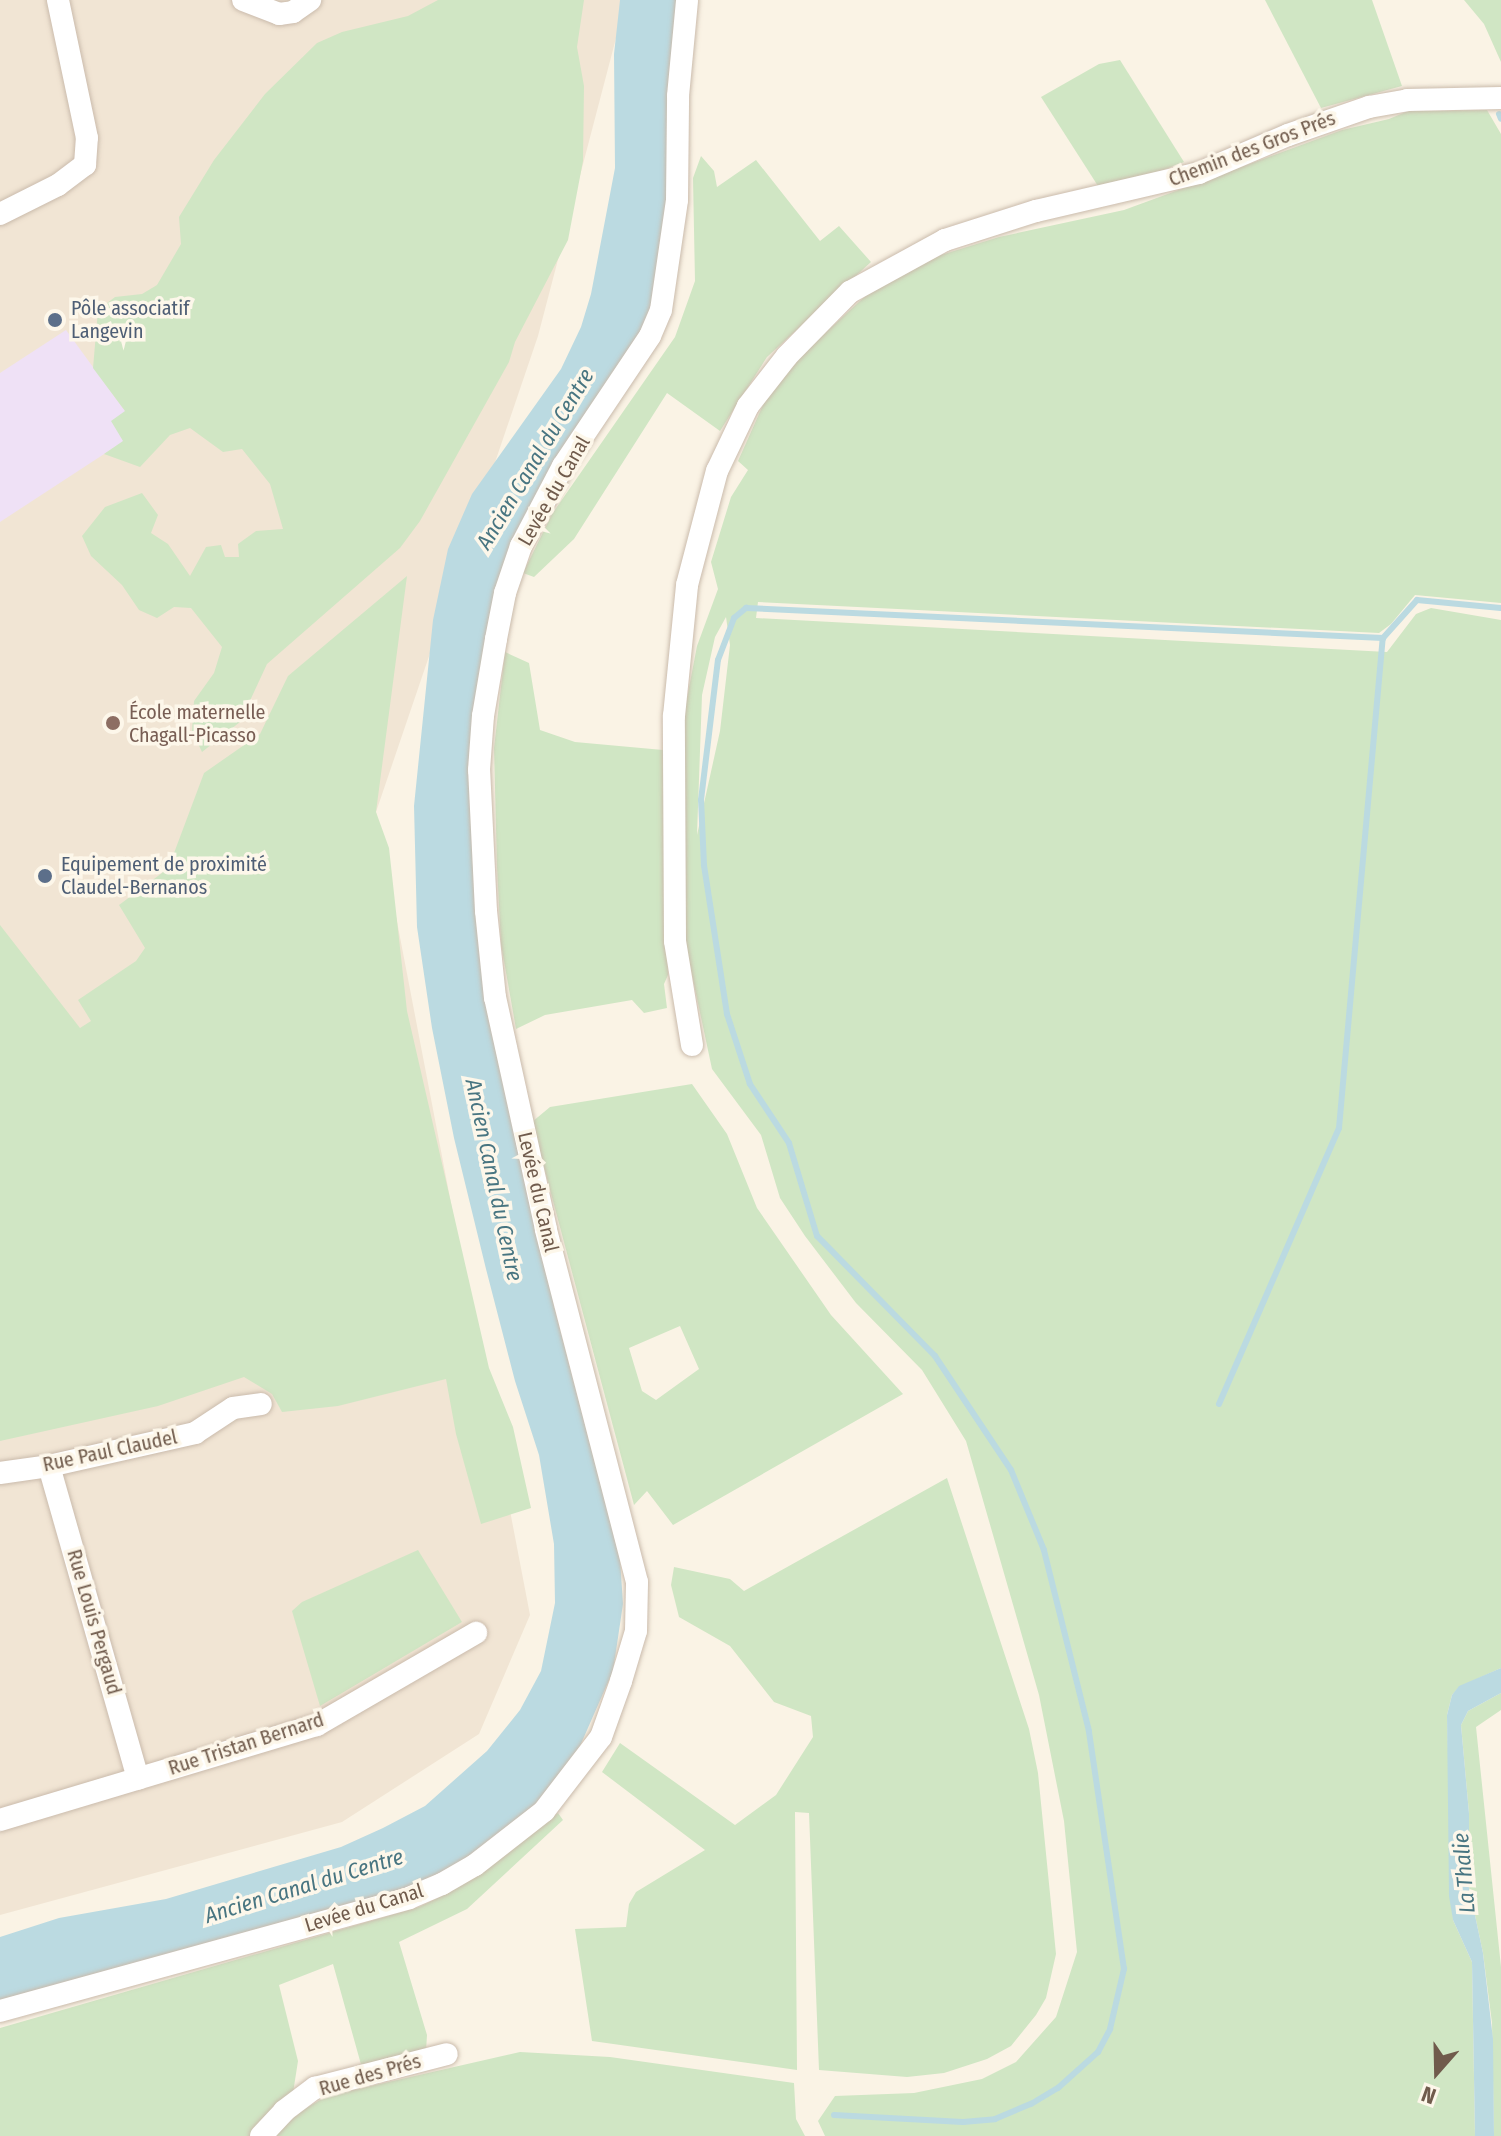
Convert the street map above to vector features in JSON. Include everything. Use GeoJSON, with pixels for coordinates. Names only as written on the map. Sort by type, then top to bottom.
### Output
{"type":"FeatureCollection","features":[{"type":"Feature","properties":{"kind":"street"},"geometry":{"type":"LineString","coordinates":[[0,214],[58,185],[85,165],[87,138],[58,0]]}},
{"type":"Feature","properties":{"kind":"street"},"geometry":{"type":"LineString","coordinates":[[243,0],[279,14],[293,12],[310,0]]}},
{"type":"Feature","properties":{"kind":"street","name":"Levée du Canal"},"geometry":{"type":"LineString","coordinates":[[0,2011],[409,1898],[442,1884],[475,1865],[544,1811],[601,1737],[621,1681],[636,1631],[637,1582],[546,1229],[495,998],[483,880],[479,770],[483,716],[496,639],[505,593],[521,546],[563,466],[650,336],[661,310],[677,200],[678,96],[687,0]]}},
{"type":"Feature","properties":{"kind":"street","name":"Chemin des Gros Prés"},"geometry":{"type":"LineString","coordinates":[[692,1045],[675,941],[674,716],[687,585],[717,471],[748,406],[787,356],[850,292],[945,240],[997,222],[1199,173],[1288,135],[1369,107],[1407,100],[1501,98]]}},
{"type":"Feature","properties":{"kind":"street","name":"Rue Paul Claudel"},"geometry":{"type":"LineString","coordinates":[[0,1473],[49,1466],[195,1433],[233,1408],[261,1404]]}},
{"type":"Feature","properties":{"kind":"street","name":"Rue Louis Pergaud"},"geometry":{"type":"LineString","coordinates":[[49,1466],[138,1779]]}},
{"type":"Feature","properties":{"kind":"street","name":"Rue Tristan Bernard"},"geometry":{"type":"LineString","coordinates":[[0,1820],[317,1725],[476,1633]]}},
{"type":"Feature","properties":{"kind":"street","name":"Rue des Prés"},"geometry":{"type":"LineString","coordinates":[[261,2136],[284,2111],[315,2088],[447,2054]]}},
{"type":"Feature","properties":{"kind":"shaded area"},"geometry":{"type":"Polygon","coordinates":[[[0,0],[626,0],[538,336],[376,812],[530,1615],[479,1734],[342,1822],[0,1915],[0,0]]]}},
{"type":"Feature","properties":{"kind":"shaded area"},"geometry":{"type":"Polygon","coordinates":[[[66,330],[125,411],[124,441],[0,522],[0,373],[66,330]]]}},
{"type":"Feature","properties":{"kind":"green space"},"geometry":{"type":"Polygon","coordinates":[[[438,0],[584,0],[577,47],[584,86],[583,161],[568,240],[515,342],[509,362],[420,521],[400,548],[267,664],[240,722],[202,752],[192,731],[194,701],[214,673],[222,647],[191,608],[174,607],[157,618],[139,610],[122,585],[91,556],[82,536],[105,507],[142,493],[158,515],[151,533],[168,544],[190,576],[206,547],[221,545],[225,557],[239,557],[238,544],[256,531],[283,529],[270,484],[242,449],[223,452],[190,428],[170,435],[140,467],[104,454],[123,441],[111,421],[125,411],[93,368],[98,310],[115,297],[142,294],[157,285],[181,244],[179,217],[214,160],[265,94],[317,43],[342,32],[408,16],[438,0]]]}},
{"type":"Feature","properties":{"kind":"green space"},"geometry":{"type":"Polygon","coordinates":[[[1265,0],[1372,0],[1402,86],[1321,108],[1265,0]]]}},
{"type":"Feature","properties":{"kind":"green space"},"geometry":{"type":"Polygon","coordinates":[[[1464,0],[1501,0],[1501,62],[1484,24],[1464,0]]]}},
{"type":"Feature","properties":{"kind":"green space"},"geometry":{"type":"Polygon","coordinates":[[[1120,60],[1184,162],[1148,176],[1098,186],[1041,97],[1099,64],[1120,60]]]}},
{"type":"Feature","properties":{"kind":"green space"},"geometry":{"type":"Polygon","coordinates":[[[1487,110],[1501,134],[1501,603],[1415,595],[1391,624],[1379,633],[758,602],[756,618],[1387,652],[1416,614],[1431,608],[1501,620],[1501,1668],[1459,1687],[1452,1695],[1447,1715],[1453,1920],[1472,1962],[1475,2136],[825,2136],[818,2121],[835,2096],[914,2093],[982,2079],[1016,2062],[1056,2017],[1077,1952],[1064,1821],[1039,1695],[966,1441],[922,1370],[856,1303],[805,1236],[780,1198],[761,1135],[712,1069],[685,942],[683,719],[697,646],[718,589],[711,562],[731,497],[748,470],[738,461],[767,396],[810,347],[873,289],[941,255],[999,237],[1124,210],[1342,130],[1389,119],[1408,111],[1487,110]],[[726,617],[715,637],[702,695],[697,835],[720,731],[730,645],[726,617]]]}},
{"type":"Feature","properties":{"kind":"green space"},"geometry":{"type":"Polygon","coordinates":[[[701,156],[714,171],[717,187],[756,160],[820,241],[839,226],[871,262],[767,357],[720,431],[667,393],[574,539],[534,577],[523,573],[552,514],[675,337],[695,281],[693,178],[701,156]]]}},
{"type":"Feature","properties":{"kind":"green space"},"geometry":{"type":"Polygon","coordinates":[[[407,576],[376,812],[389,848],[407,1011],[489,1368],[513,1427],[531,1508],[481,1524],[456,1434],[446,1379],[338,1406],[282,1412],[272,1394],[244,1377],[158,1406],[0,1441],[0,925],[80,1028],[91,1021],[78,1000],[136,961],[145,948],[119,905],[162,873],[174,853],[204,773],[260,734],[288,676],[407,576]]]}},
{"type":"Feature","properties":{"kind":"green space"},"geometry":{"type":"Polygon","coordinates":[[[505,652],[529,663],[540,730],[575,742],[663,750],[668,975],[664,984],[667,1008],[644,1013],[632,1000],[545,1015],[516,1029],[501,944],[497,867],[494,748],[505,652]]]}},
{"type":"Feature","properties":{"kind":"green space"},"geometry":{"type":"Polygon","coordinates":[[[692,1084],[727,1134],[757,1208],[831,1315],[903,1394],[673,1525],[647,1491],[634,1505],[532,1122],[550,1107],[692,1084]],[[680,1326],[629,1348],[642,1391],[656,1400],[699,1369],[680,1326]]]}},
{"type":"Feature","properties":{"kind":"green space"},"geometry":{"type":"Polygon","coordinates":[[[947,1478],[1029,1729],[1038,1773],[1056,1954],[1046,1998],[1036,2015],[1011,2046],[987,2059],[944,2073],[907,2077],[819,2070],[809,1813],[795,1812],[797,2070],[592,2041],[575,1929],[626,1927],[629,1904],[636,1892],[705,1850],[602,1772],[620,1743],[735,1825],[776,1795],[813,1737],[811,1716],[774,1702],[730,1646],[679,1617],[671,1585],[674,1567],[730,1579],[744,1591],[947,1478]]]}},
{"type":"Feature","properties":{"kind":"green space"},"geometry":{"type":"Polygon","coordinates":[[[418,1550],[462,1622],[320,1706],[292,1611],[302,1602],[418,1550]]]}},
{"type":"Feature","properties":{"kind":"green space"},"geometry":{"type":"Polygon","coordinates":[[[1501,1693],[1501,1710],[1476,1727],[1501,1967],[1501,2136],[1494,2136],[1492,2023],[1483,1953],[1469,1887],[1469,1813],[1461,1725],[1468,1711],[1501,1693]]]}},
{"type":"Feature","properties":{"kind":"green space"},"geometry":{"type":"Polygon","coordinates":[[[558,1813],[563,1820],[467,1909],[399,1942],[427,2035],[426,2051],[362,2068],[333,1964],[279,1985],[298,2061],[293,2093],[253,2136],[0,2136],[0,2028],[419,1907],[448,1893],[558,1813]]]}},
{"type":"Feature","properties":{"kind":"green space"},"geometry":{"type":"Polygon","coordinates":[[[520,2052],[610,2057],[794,2083],[796,2119],[805,2136],[271,2136],[289,2118],[327,2096],[520,2052]]]}},
{"type":"Feature","properties":{"kind":"water","name":"Ancien Canal du Centre"},"geometry":{"type":"Polygon","coordinates":[[[620,0],[679,0],[669,183],[654,312],[520,532],[472,796],[554,1306],[620,1559],[623,1604],[613,1671],[580,1746],[538,1802],[494,1842],[429,1881],[0,2003],[0,1937],[59,1918],[166,1899],[341,1847],[383,1828],[425,1806],[487,1751],[520,1710],[541,1671],[555,1603],[554,1544],[539,1455],[515,1381],[486,1269],[454,1138],[432,1028],[417,927],[414,806],[433,620],[448,549],[472,494],[561,369],[581,327],[591,294],[615,168],[614,54],[620,0]]]}},
{"type":"Feature","properties":{"kind":"water","name":"La Thalie"},"geometry":{"type":"Polygon","coordinates":[[[1501,1668],[1501,1693],[1468,1711],[1461,1725],[1469,1813],[1469,1887],[1483,1953],[1493,2039],[1494,2136],[1475,2136],[1472,1962],[1453,1920],[1449,1896],[1447,1715],[1452,1695],[1459,1686],[1501,1668]]]}},
{"type":"Feature","properties":{"kind":"waterway"},"geometry":{"type":"LineString","coordinates":[[1499,114],[1501,119]]}},
{"type":"Feature","properties":{"kind":"waterway"},"geometry":{"type":"LineString","coordinates":[[834,2115],[963,2122],[995,2119],[1031,2104],[1058,2088],[1098,2052],[1110,2029],[1124,1969],[1089,1731],[1044,1550],[1011,1470],[935,1356],[817,1236],[789,1143],[750,1084],[727,1014],[704,865],[701,800],[718,660],[734,618],[746,608],[1383,638],[1417,600],[1501,608]]}},
{"type":"Feature","properties":{"kind":"waterway"},"geometry":{"type":"LineString","coordinates":[[1219,1404],[1339,1128],[1383,638]]}},
{"type":"Feature","properties":{"kind":"place","name":"Pôle associatif Langevin"},"geometry":{"type":"Point","coordinates":[55,320]}},
{"type":"Feature","properties":{"kind":"place","name":"École maternelle Chagall-Picasso"},"geometry":{"type":"Point","coordinates":[113,723]}},
{"type":"Feature","properties":{"kind":"place","name":"Equipement de proximité Claudel-Bernanos"},"geometry":{"type":"Point","coordinates":[45,876]}}]}
